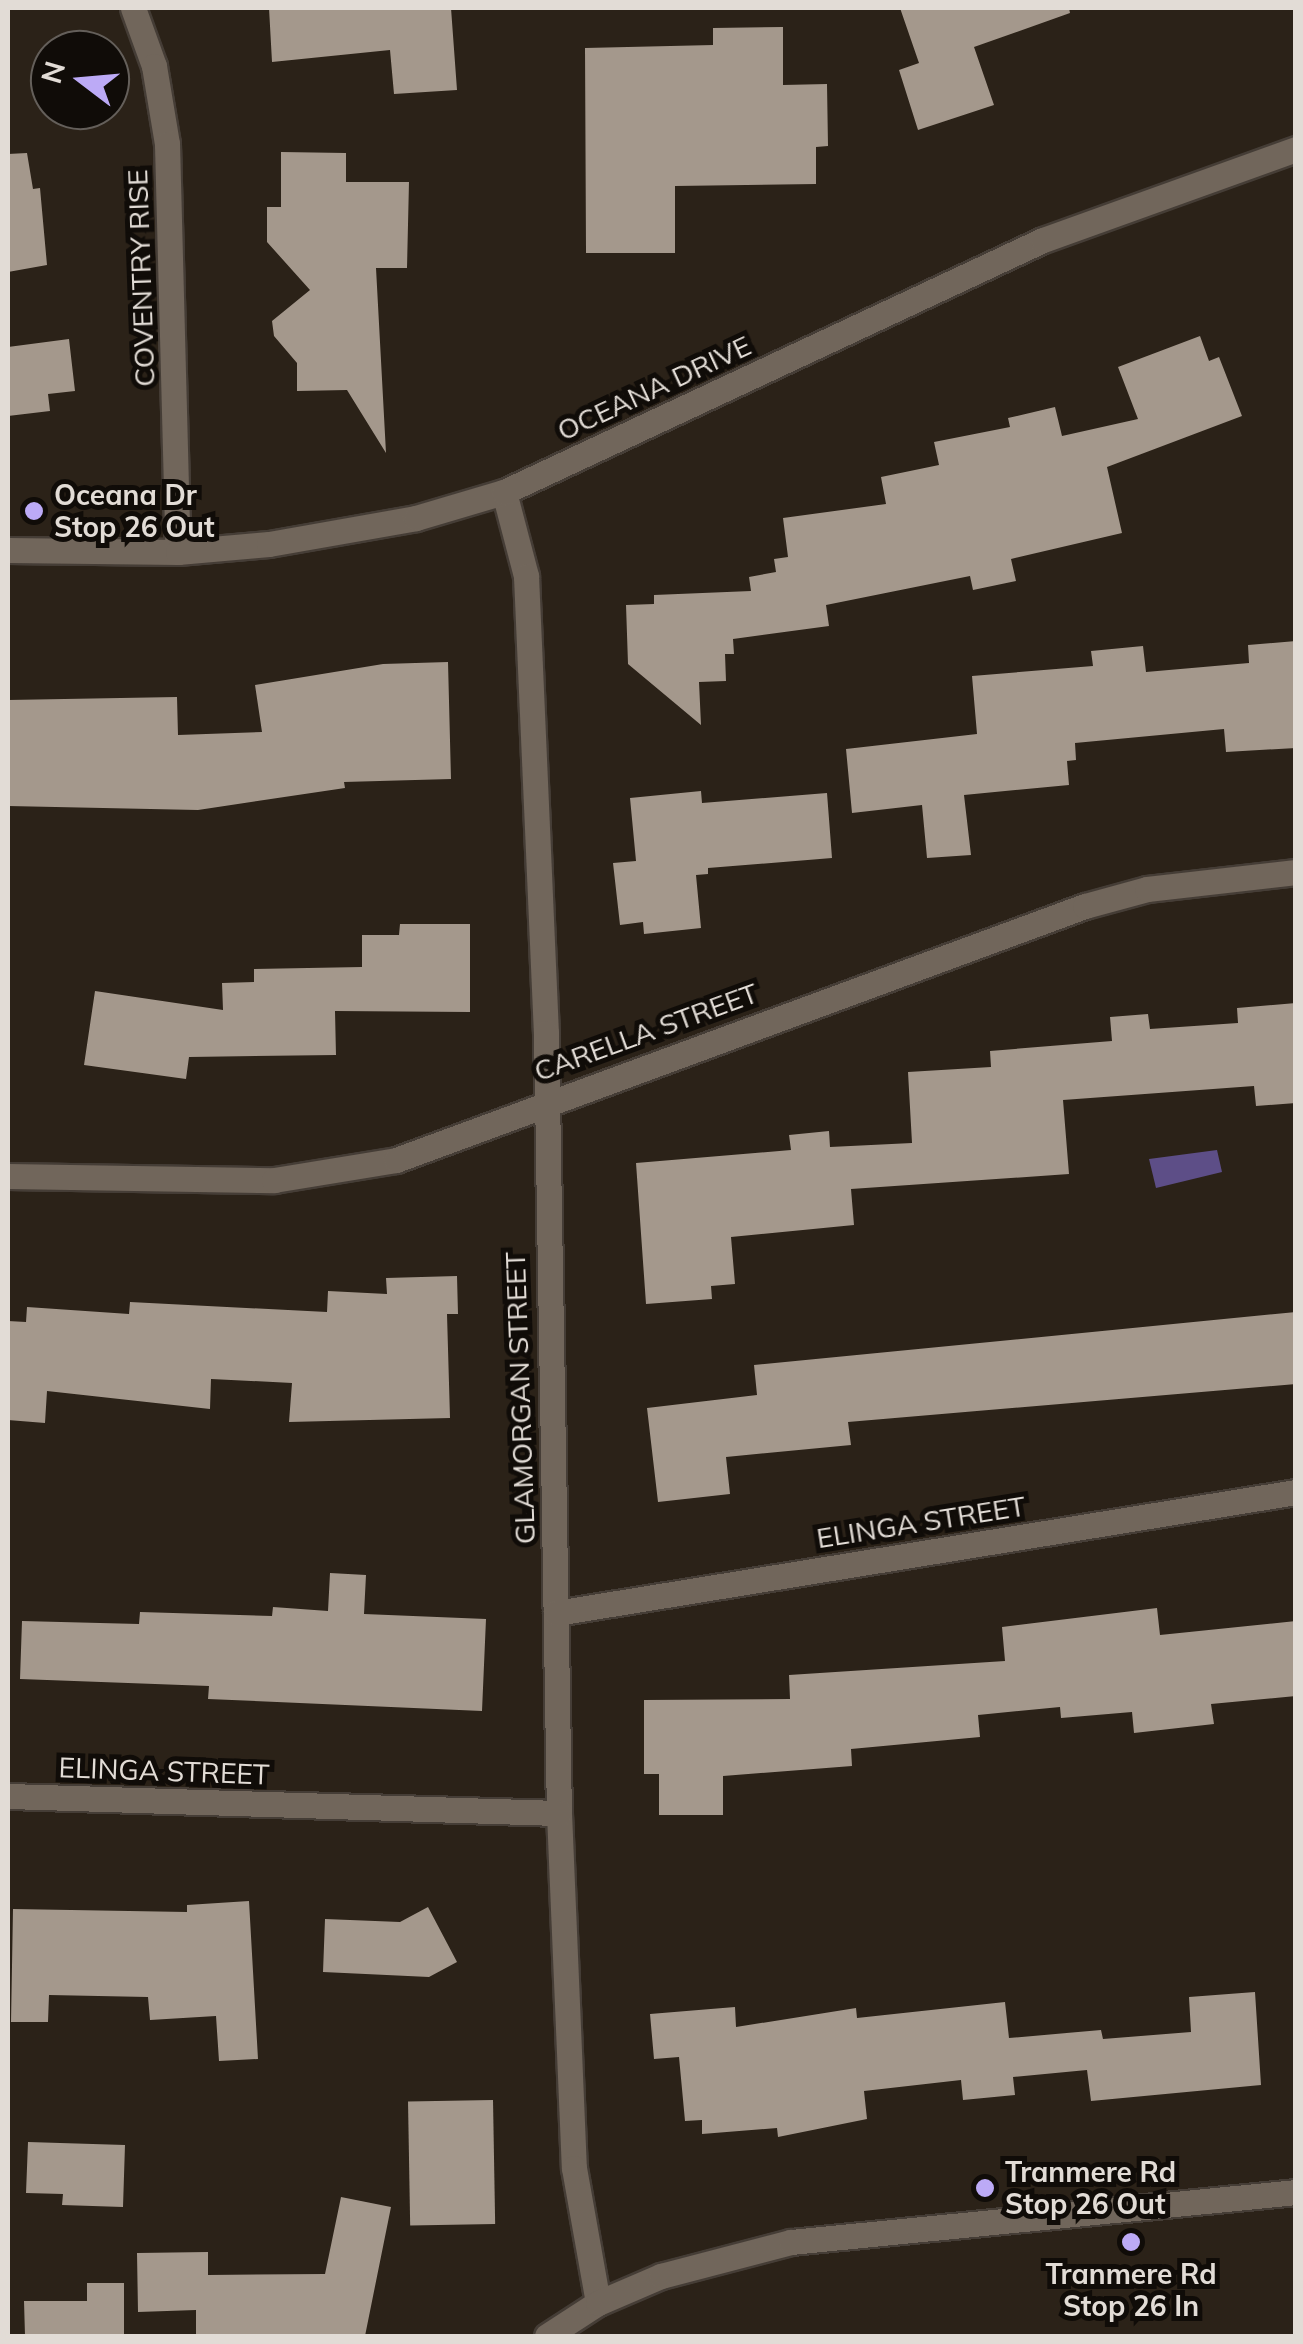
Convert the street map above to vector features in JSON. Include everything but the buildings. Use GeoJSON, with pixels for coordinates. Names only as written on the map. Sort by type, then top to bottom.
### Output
{"type":"FeatureCollection","features":[{"type":"Feature","properties":{"kind":"street","name":"COVENTRY RISE"},"geometry":{"type":"LineString","coordinates":[[133,8],[154,66],[167,144],[178,552]]}},
{"type":"Feature","properties":{"kind":"street","name":"OCEANA DRIVE"},"geometry":{"type":"LineString","coordinates":[[8,550],[178,552],[354,530],[504,492],[1043,240],[1296,149]]}},
{"type":"Feature","properties":{"kind":"street","name":"GLAMORGAN STREET"},"geometry":{"type":"LineString","coordinates":[[504,492],[526,576],[546,1033],[542,1101],[559,1813],[574,2168],[598,2304]]}},
{"type":"Feature","properties":{"kind":"street","name":"CARELLA STREET"},"geometry":{"type":"LineString","coordinates":[[8,1176],[200,1183],[342,1172],[396,1160],[542,1101],[1085,906],[1165,886],[1296,872]]}},
{"type":"Feature","properties":{"kind":"street","name":"ELINGA STREET"},"geometry":{"type":"LineString","coordinates":[[556,1614],[1296,1492]]}},
{"type":"Feature","properties":{"kind":"street","name":"ELINGA STREET"},"geometry":{"type":"LineString","coordinates":[[8,1796],[559,1813]]}},
{"type":"Feature","properties":{"kind":"street"},"geometry":{"type":"LineString","coordinates":[[547,2336],[598,2304],[722,2255],[791,2242],[1296,2192]]}},
{"type":"Feature","properties":{"kind":"shaded area"},"geometry":{"type":"Polygon","coordinates":[[[1217,1150],[1222,1172],[1156,1188],[1149,1159],[1217,1150]]]}},
{"type":"Feature","properties":{"kind":"place","name":"Oceana Dr Stop 26 Out"},"geometry":{"type":"Point","coordinates":[34,511]}},
{"type":"Feature","properties":{"kind":"place","name":"Tranmere Rd Stop 26 Out"},"geometry":{"type":"Point","coordinates":[985,2188]}},
{"type":"Feature","properties":{"kind":"place","name":"Tranmere Rd Stop 26 In"},"geometry":{"type":"Point","coordinates":[1131,2242]}}]}
